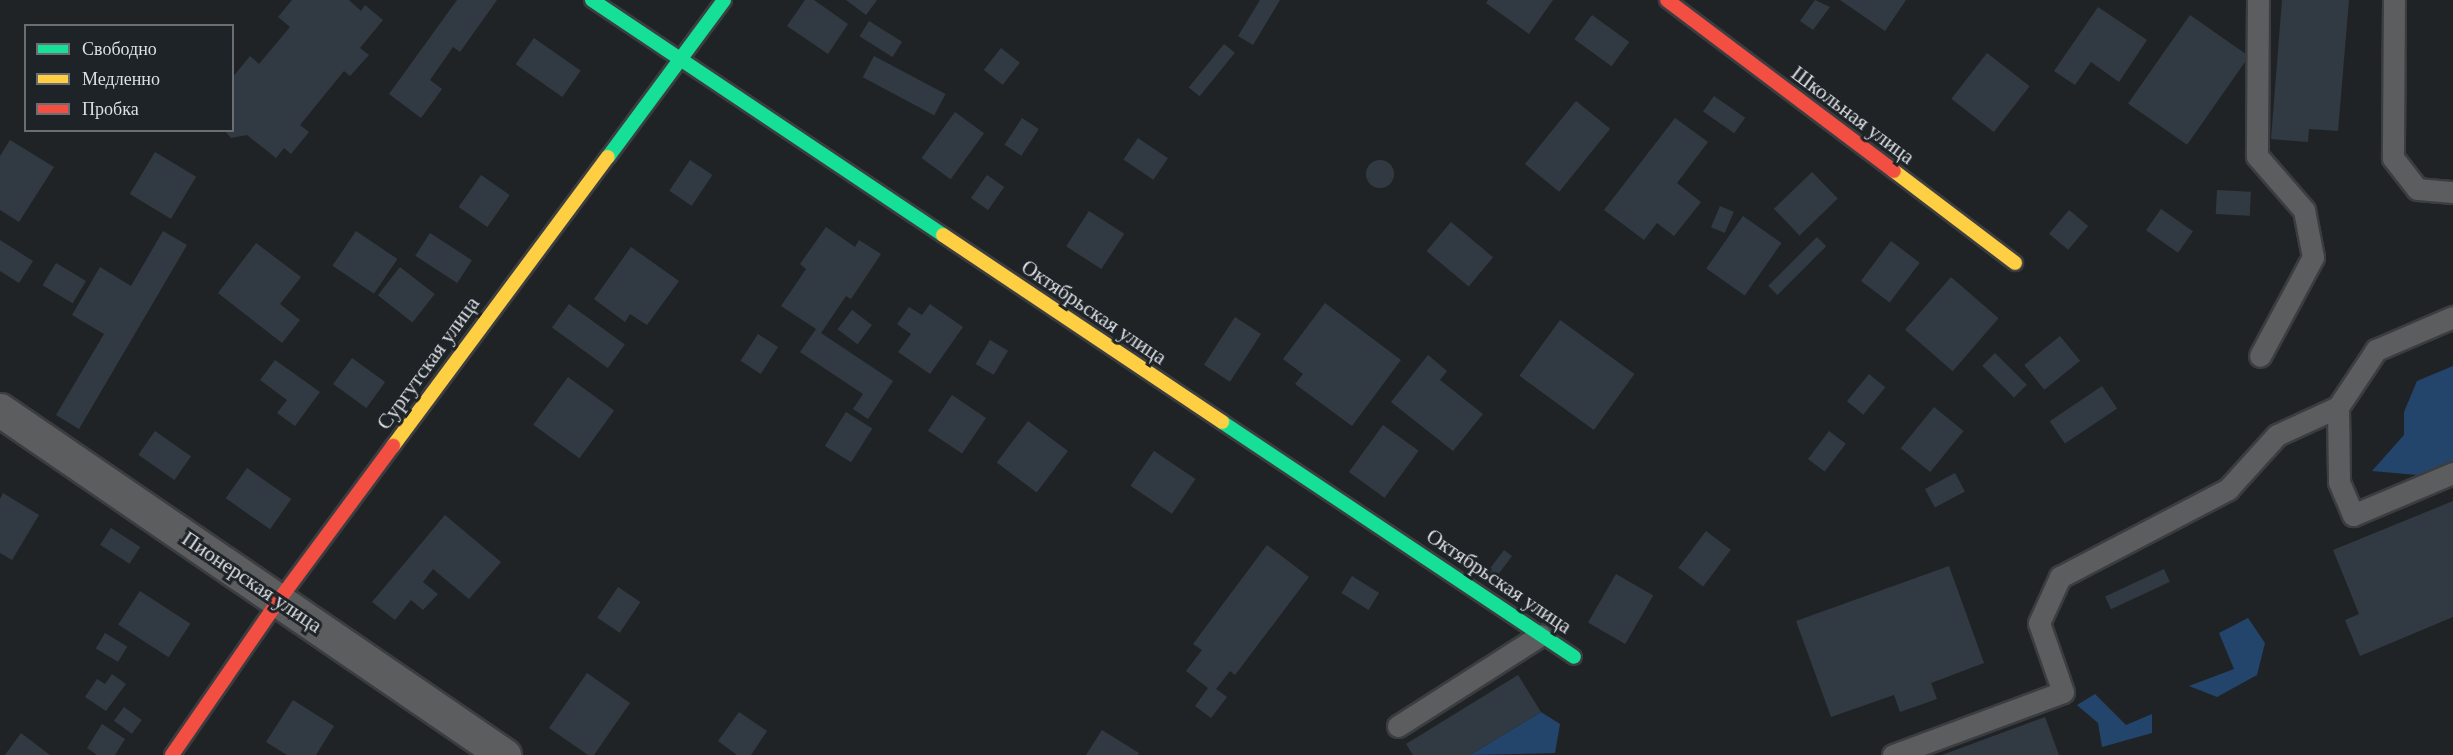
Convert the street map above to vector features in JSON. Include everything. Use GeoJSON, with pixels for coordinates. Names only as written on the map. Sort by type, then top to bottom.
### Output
{"type":"FeatureCollection","features":[{"type":"Feature","properties":{"kind":"street","name":"Октябрьская улица"},"geometry":{"type":"LineString","coordinates":[[592,0],[678,60],[1574,657]]}},
{"type":"Feature","properties":{"kind":"street","name":"Сургутская улица"},"geometry":{"type":"LineString","coordinates":[[172,755],[279,600],[724,0]]}},
{"type":"Feature","properties":{"kind":"street","name":"Школьная улица"},"geometry":{"type":"LineString","coordinates":[[1667,0],[2015,263]]}},
{"type":"Feature","properties":{"kind":"street","name":"Пионерская улица"},"geometry":{"type":"LineString","coordinates":[[0,410],[504,755]]}},
{"type":"Feature","properties":{"kind":"lane"},"geometry":{"type":"LineString","coordinates":[[2258,0],[2257,156],[2304,210],[2313,257],[2260,356]]}},
{"type":"Feature","properties":{"kind":"lane"},"geometry":{"type":"LineString","coordinates":[[2394,0],[2393,158],[2417,189],[2453,192]]}},
{"type":"Feature","properties":{"kind":"lane"},"geometry":{"type":"LineString","coordinates":[[1893,755],[2064,692],[2039,623],[2060,577],[2228,489],[2277,435],[2338,406],[2376,350],[2453,317]]}},
{"type":"Feature","properties":{"kind":"lane"},"geometry":{"type":"LineString","coordinates":[[2338,406],[2339,482],[2353,515],[2453,472]]}},
{"type":"Feature","properties":{"kind":"lane"},"geometry":{"type":"LineString","coordinates":[[1398,726],[1541,635]]}},
{"type":"Feature","properties":{"kind":"shaded area"},"geometry":{"type":"Polygon","coordinates":[[[2453,366],[2453,461],[2418,475],[2372,471],[2404,435],[2404,412],[2417,381],[2453,366]]]}},
{"type":"Feature","properties":{"kind":"shaded area"},"geometry":{"type":"Polygon","coordinates":[[[2248,618],[2265,643],[2257,675],[2217,697],[2189,686],[2234,669],[2219,633],[2248,618]]]}},
{"type":"Feature","properties":{"kind":"shaded area"},"geometry":{"type":"Polygon","coordinates":[[[2095,694],[2126,725],[2152,714],[2152,733],[2102,747],[2098,723],[2077,705],[2095,694]]]}},
{"type":"Feature","properties":{"kind":"shaded area"},"geometry":{"type":"Polygon","coordinates":[[[1541,712],[1560,724],[1555,753],[1470,755],[1541,712]]]}},
{"type":"Feature","properties":{"kind":"building"},"geometry":{"type":"Polygon","coordinates":[[[292,0],[349,0],[361,11],[365,5],[383,20],[360,48],[369,55],[350,76],[344,71],[300,125],[309,132],[291,154],[284,148],[276,158],[247,135],[231,138],[226,132],[234,132],[234,76],[250,56],[259,64],[290,27],[278,17],[292,0]]]}},
{"type":"Feature","properties":{"kind":"building"},"geometry":{"type":"Polygon","coordinates":[[[457,0],[497,0],[460,52],[453,47],[430,80],[442,89],[421,118],[389,94],[457,0]]]}},
{"type":"Feature","properties":{"kind":"building"},"geometry":{"type":"Polygon","coordinates":[[[805,0],[814,0],[848,24],[828,54],[787,26],[805,0]]]}},
{"type":"Feature","properties":{"kind":"building"},"geometry":{"type":"Polygon","coordinates":[[[846,0],[877,0],[866,15],[846,0]]]}},
{"type":"Feature","properties":{"kind":"building"},"geometry":{"type":"Polygon","coordinates":[[[1260,0],[1280,0],[1253,45],[1238,36],[1260,0]]]}},
{"type":"Feature","properties":{"kind":"building"},"geometry":{"type":"Polygon","coordinates":[[[1488,0],[1553,0],[1529,34],[1486,3],[1488,0]]]}},
{"type":"Feature","properties":{"kind":"building"},"geometry":{"type":"Polygon","coordinates":[[[1815,0],[1830,7],[1813,30],[1800,21],[1815,0]]]}},
{"type":"Feature","properties":{"kind":"building"},"geometry":{"type":"Polygon","coordinates":[[[1840,0],[1906,0],[1885,31],[1840,0]]]}},
{"type":"Feature","properties":{"kind":"building"},"geometry":{"type":"Polygon","coordinates":[[[2282,0],[2349,0],[2338,131],[2309,129],[2308,142],[2271,139],[2282,0]]]}},
{"type":"Feature","properties":{"kind":"building"},"geometry":{"type":"Polygon","coordinates":[[[2098,7],[2147,40],[2119,82],[2091,62],[2075,85],[2054,71],[2098,7]]]}},
{"type":"Feature","properties":{"kind":"building"},"geometry":{"type":"Polygon","coordinates":[[[1592,15],[1629,42],[1612,66],[1574,39],[1592,15]]]}},
{"type":"Feature","properties":{"kind":"building"},"geometry":{"type":"Polygon","coordinates":[[[2190,15],[2249,56],[2187,145],[2128,103],[2190,15]]]}},
{"type":"Feature","properties":{"kind":"building"},"geometry":{"type":"Polygon","coordinates":[[[869,21],[902,42],[893,57],[859,36],[869,21]]]}},
{"type":"Feature","properties":{"kind":"building"},"geometry":{"type":"Polygon","coordinates":[[[534,38],[581,71],[562,97],[516,64],[534,38]]]}},
{"type":"Feature","properties":{"kind":"building"},"geometry":{"type":"Polygon","coordinates":[[[1224,44],[1235,53],[1200,96],[1189,88],[1224,44]]]}},
{"type":"Feature","properties":{"kind":"building"},"geometry":{"type":"Polygon","coordinates":[[[1001,48],[1020,63],[1003,85],[984,70],[1001,48]]]}},
{"type":"Feature","properties":{"kind":"building"},"geometry":{"type":"Polygon","coordinates":[[[1987,53],[2030,86],[1994,132],[1951,99],[1987,53]]]}},
{"type":"Feature","properties":{"kind":"building"},"geometry":{"type":"Polygon","coordinates":[[[874,56],[946,94],[934,115],[863,77],[874,56]]]}},
{"type":"Feature","properties":{"kind":"building"},"geometry":{"type":"Polygon","coordinates":[[[1714,96],[1745,118],[1734,133],[1703,112],[1714,96]]]}},
{"type":"Feature","properties":{"kind":"building"},"geometry":{"type":"Polygon","coordinates":[[[1576,101],[1610,129],[1559,192],[1525,164],[1576,101]]]}},
{"type":"Feature","properties":{"kind":"building"},"geometry":{"type":"Polygon","coordinates":[[[955,112],[984,133],[951,179],[921,158],[955,112]]]}},
{"type":"Feature","properties":{"kind":"building"},"geometry":{"type":"Polygon","coordinates":[[[1022,118],[1039,129],[1021,156],[1005,145],[1022,118]]]}},
{"type":"Feature","properties":{"kind":"building"},"geometry":{"type":"Polygon","coordinates":[[[1675,118],[1708,142],[1677,183],[1701,202],[1674,236],[1657,223],[1644,240],[1604,210],[1675,118]]]}},
{"type":"Feature","properties":{"kind":"building"},"geometry":{"type":"Polygon","coordinates":[[[1138,138],[1168,158],[1153,180],[1123,160],[1138,138]]]}},
{"type":"Feature","properties":{"kind":"building"},"geometry":{"type":"Polygon","coordinates":[[[10,140],[54,167],[19,222],[0,210],[0,156],[10,140]]]}},
{"type":"Feature","properties":{"kind":"building"},"geometry":{"type":"Polygon","coordinates":[[[155,152],[196,177],[171,219],[130,194],[155,152]]]}},
{"type":"Feature","properties":{"kind":"building"},"geometry":{"type":"Polygon","coordinates":[[[690,160],[712,175],[692,206],[669,191],[690,160]]]}},
{"type":"Feature","properties":{"kind":"building"},"geometry":{"type":"Polygon","coordinates":[[[1380,160],[1390,164],[1394,174],[1390,184],[1380,188],[1370,184],[1366,174],[1370,164],[1380,160]]]}},
{"type":"Feature","properties":{"kind":"building"},"geometry":{"type":"Polygon","coordinates":[[[1812,172],[1838,199],[1800,235],[1774,209],[1812,172]]]}},
{"type":"Feature","properties":{"kind":"building"},"geometry":{"type":"Polygon","coordinates":[[[481,175],[510,195],[487,227],[459,207],[481,175]]]}},
{"type":"Feature","properties":{"kind":"building"},"geometry":{"type":"Polygon","coordinates":[[[987,175],[1004,187],[988,210],[971,198],[987,175]]]}},
{"type":"Feature","properties":{"kind":"building"},"geometry":{"type":"Polygon","coordinates":[[[2217,190],[2251,192],[2250,216],[2216,214],[2217,190]]]}},
{"type":"Feature","properties":{"kind":"building"},"geometry":{"type":"Polygon","coordinates":[[[1720,206],[1734,212],[1725,233],[1711,227],[1720,206]]]}},
{"type":"Feature","properties":{"kind":"building"},"geometry":{"type":"Polygon","coordinates":[[[2161,209],[2193,231],[2178,253],[2146,230],[2161,209]]]}},
{"type":"Feature","properties":{"kind":"building"},"geometry":{"type":"Polygon","coordinates":[[[2069,210],[2088,226],[2068,250],[2049,234],[2069,210]]]}},
{"type":"Feature","properties":{"kind":"building"},"geometry":{"type":"Polygon","coordinates":[[[1089,211],[1124,234],[1101,269],[1066,246],[1089,211]]]}},
{"type":"Feature","properties":{"kind":"building"},"geometry":{"type":"Polygon","coordinates":[[[1743,216],[1782,243],[1745,295],[1706,268],[1743,216]]]}},
{"type":"Feature","properties":{"kind":"building"},"geometry":{"type":"Polygon","coordinates":[[[1451,222],[1493,257],[1469,286],[1427,251],[1451,222]]]}},
{"type":"Feature","properties":{"kind":"building"},"geometry":{"type":"Polygon","coordinates":[[[826,227],[855,247],[859,240],[881,254],[851,299],[846,296],[821,333],[893,381],[868,419],[853,409],[863,394],[800,352],[816,329],[781,306],[806,269],[800,264],[826,227]]]}},
{"type":"Feature","properties":{"kind":"building"},"geometry":{"type":"Polygon","coordinates":[[[163,231],[187,245],[79,429],[56,415],[104,334],[72,315],[100,267],[131,286],[163,231]]]}},
{"type":"Feature","properties":{"kind":"building"},"geometry":{"type":"Polygon","coordinates":[[[356,231],[397,259],[374,294],[333,266],[356,231]]]}},
{"type":"Feature","properties":{"kind":"building"},"geometry":{"type":"Polygon","coordinates":[[[430,233],[472,260],[457,283],[415,256],[430,233]]]}},
{"type":"Feature","properties":{"kind":"building"},"geometry":{"type":"Polygon","coordinates":[[[1817,237],[1826,246],[1777,295],[1768,286],[1817,237]]]}},
{"type":"Feature","properties":{"kind":"building"},"geometry":{"type":"Polygon","coordinates":[[[0,240],[33,261],[19,283],[0,271],[0,240]]]}},
{"type":"Feature","properties":{"kind":"building"},"geometry":{"type":"Polygon","coordinates":[[[1891,241],[1920,263],[1890,303],[1861,281],[1891,241]]]}},
{"type":"Feature","properties":{"kind":"building"},"geometry":{"type":"Polygon","coordinates":[[[256,243],[301,277],[280,304],[300,320],[282,343],[218,293],[256,243]]]}},
{"type":"Feature","properties":{"kind":"building"},"geometry":{"type":"Polygon","coordinates":[[[631,247],[679,281],[647,325],[630,314],[625,322],[594,299],[631,247]]]}},
{"type":"Feature","properties":{"kind":"building"},"geometry":{"type":"Polygon","coordinates":[[[56,263],[86,281],[73,303],[43,285],[56,263]]]}},
{"type":"Feature","properties":{"kind":"building"},"geometry":{"type":"Polygon","coordinates":[[[400,267],[435,294],[413,322],[378,295],[400,267]]]}},
{"type":"Feature","properties":{"kind":"building"},"geometry":{"type":"Polygon","coordinates":[[[1951,277],[1999,318],[1953,371],[1905,330],[1951,277]]]}},
{"type":"Feature","properties":{"kind":"building"},"geometry":{"type":"Polygon","coordinates":[[[1325,303],[1401,360],[1352,426],[1295,384],[1303,374],[1283,359],[1325,303]]]}},
{"type":"Feature","properties":{"kind":"building"},"geometry":{"type":"Polygon","coordinates":[[[569,304],[625,345],[608,368],[552,327],[569,304]]]}},
{"type":"Feature","properties":{"kind":"building"},"geometry":{"type":"Polygon","coordinates":[[[930,304],[963,327],[930,374],[898,352],[911,334],[897,324],[909,307],[922,315],[930,304]]]}},
{"type":"Feature","properties":{"kind":"building"},"geometry":{"type":"Polygon","coordinates":[[[852,310],[872,325],[858,344],[838,329],[852,310]]]}},
{"type":"Feature","properties":{"kind":"building"},"geometry":{"type":"Polygon","coordinates":[[[1235,317],[1261,334],[1230,382],[1204,365],[1235,317]]]}},
{"type":"Feature","properties":{"kind":"building"},"geometry":{"type":"Polygon","coordinates":[[[1560,320],[1634,374],[1594,430],[1519,376],[1560,320]]]}},
{"type":"Feature","properties":{"kind":"building"},"geometry":{"type":"Polygon","coordinates":[[[758,334],[778,347],[761,374],[741,361],[758,334]]]}},
{"type":"Feature","properties":{"kind":"building"},"geometry":{"type":"Polygon","coordinates":[[[2060,336],[2080,361],[2044,390],[2024,365],[2060,336]]]}},
{"type":"Feature","properties":{"kind":"building"},"geometry":{"type":"Polygon","coordinates":[[[990,340],[1008,351],[994,375],[976,364],[990,340]]]}},
{"type":"Feature","properties":{"kind":"building"},"geometry":{"type":"Polygon","coordinates":[[[1995,353],[2027,385],[2014,398],[1982,366],[1995,353]]]}},
{"type":"Feature","properties":{"kind":"building"},"geometry":{"type":"Polygon","coordinates":[[[1428,355],[1447,371],[1440,380],[1483,414],[1453,451],[1391,402],[1428,355]]]}},
{"type":"Feature","properties":{"kind":"building"},"geometry":{"type":"Polygon","coordinates":[[[352,358],[385,382],[366,408],[333,384],[352,358]]]}},
{"type":"Feature","properties":{"kind":"building"},"geometry":{"type":"Polygon","coordinates":[[[275,360],[320,392],[295,426],[277,413],[287,400],[260,380],[275,360]]]}},
{"type":"Feature","properties":{"kind":"building"},"geometry":{"type":"Polygon","coordinates":[[[1869,374],[1885,387],[1863,414],[1847,401],[1869,374]]]}},
{"type":"Feature","properties":{"kind":"building"},"geometry":{"type":"Polygon","coordinates":[[[568,377],[614,411],[579,458],[533,425],[568,377]]]}},
{"type":"Feature","properties":{"kind":"building"},"geometry":{"type":"Polygon","coordinates":[[[2102,386],[2117,408],[2065,444],[2050,421],[2102,386]]]}},
{"type":"Feature","properties":{"kind":"building"},"geometry":{"type":"Polygon","coordinates":[[[952,395],[986,418],[962,454],[928,431],[952,395]]]}},
{"type":"Feature","properties":{"kind":"building"},"geometry":{"type":"Polygon","coordinates":[[[1934,407],[1964,431],[1930,472],[1901,448],[1934,407]]]}},
{"type":"Feature","properties":{"kind":"building"},"geometry":{"type":"Polygon","coordinates":[[[846,412],[872,428],[851,462],[825,446],[846,412]]]}},
{"type":"Feature","properties":{"kind":"building"},"geometry":{"type":"Polygon","coordinates":[[[1028,421],[1068,451],[1037,493],[997,463],[1028,421]]]}},
{"type":"Feature","properties":{"kind":"building"},"geometry":{"type":"Polygon","coordinates":[[[1383,425],[1419,451],[1385,498],[1349,472],[1383,425]]]}},
{"type":"Feature","properties":{"kind":"building"},"geometry":{"type":"Polygon","coordinates":[[[155,431],[191,456],[174,480],[138,455],[155,431]]]}},
{"type":"Feature","properties":{"kind":"building"},"geometry":{"type":"Polygon","coordinates":[[[1829,431],[1846,444],[1825,472],[1808,459],[1829,431]]]}},
{"type":"Feature","properties":{"kind":"building"},"geometry":{"type":"Polygon","coordinates":[[[1154,451],[1195,479],[1172,514],[1131,486],[1154,451]]]}},
{"type":"Feature","properties":{"kind":"building"},"geometry":{"type":"Polygon","coordinates":[[[247,468],[291,499],[270,529],[226,498],[247,468]]]}},
{"type":"Feature","properties":{"kind":"building"},"geometry":{"type":"Polygon","coordinates":[[[1955,473],[1965,492],[1935,508],[1925,489],[1955,473]]]}},
{"type":"Feature","properties":{"kind":"building"},"geometry":{"type":"Polygon","coordinates":[[[3,493],[39,515],[12,560],[0,553],[0,499],[3,493]]]}},
{"type":"Feature","properties":{"kind":"building"},"geometry":{"type":"Polygon","coordinates":[[[2453,501],[2453,617],[2360,656],[2345,620],[2359,614],[2333,550],[2453,501]]]}},
{"type":"Feature","properties":{"kind":"building"},"geometry":{"type":"Polygon","coordinates":[[[445,515],[501,562],[469,599],[433,569],[423,582],[438,594],[423,610],[411,600],[395,620],[372,602],[445,515]]]}},
{"type":"Feature","properties":{"kind":"building"},"geometry":{"type":"Polygon","coordinates":[[[111,528],[140,547],[129,564],[100,545],[111,528]]]}},
{"type":"Feature","properties":{"kind":"building"},"geometry":{"type":"Polygon","coordinates":[[[1706,531],[1731,550],[1703,586],[1678,568],[1706,531]]]}},
{"type":"Feature","properties":{"kind":"building"},"geometry":{"type":"Polygon","coordinates":[[[1267,545],[1309,577],[1235,675],[1230,671],[1216,689],[1227,697],[1211,718],[1195,706],[1208,688],[1186,671],[1202,650],[1193,644],[1267,545]]]}},
{"type":"Feature","properties":{"kind":"building"},"geometry":{"type":"Polygon","coordinates":[[[1504,550],[1512,556],[1495,578],[1487,572],[1504,550]]]}},
{"type":"Feature","properties":{"kind":"building"},"geometry":{"type":"Polygon","coordinates":[[[1949,566],[1984,663],[1931,683],[1937,699],[1900,712],[1894,695],[1831,717],[1796,621],[1949,566]]]}},
{"type":"Feature","properties":{"kind":"building"},"geometry":{"type":"Polygon","coordinates":[[[2164,569],[2170,582],[2111,609],[2105,596],[2164,569]]]}},
{"type":"Feature","properties":{"kind":"building"},"geometry":{"type":"Polygon","coordinates":[[[1616,574],[1653,595],[1625,644],[1588,622],[1616,574]]]}},
{"type":"Feature","properties":{"kind":"building"},"geometry":{"type":"Polygon","coordinates":[[[1352,576],[1379,593],[1369,610],[1341,593],[1352,576]]]}},
{"type":"Feature","properties":{"kind":"building"},"geometry":{"type":"Polygon","coordinates":[[[618,587],[640,602],[620,633],[597,618],[618,587]]]}},
{"type":"Feature","properties":{"kind":"building"},"geometry":{"type":"Polygon","coordinates":[[[140,591],[190,624],[169,657],[118,625],[140,591]]]}},
{"type":"Feature","properties":{"kind":"building"},"geometry":{"type":"Polygon","coordinates":[[[105,633],[127,646],[118,662],[96,648],[105,633]]]}},
{"type":"Feature","properties":{"kind":"building"},"geometry":{"type":"Polygon","coordinates":[[[587,673],[630,703],[594,755],[588,755],[549,728],[587,673]]]}},
{"type":"Feature","properties":{"kind":"building"},"geometry":{"type":"Polygon","coordinates":[[[112,674],[126,684],[106,711],[85,697],[97,679],[105,684],[112,674]]]}},
{"type":"Feature","properties":{"kind":"building"},"geometry":{"type":"Polygon","coordinates":[[[1518,675],[1541,712],[1470,755],[1413,755],[1406,744],[1518,675]]]}},
{"type":"Feature","properties":{"kind":"building"},"geometry":{"type":"Polygon","coordinates":[[[293,700],[334,726],[316,755],[287,755],[266,742],[293,700]]]}},
{"type":"Feature","properties":{"kind":"building"},"geometry":{"type":"Polygon","coordinates":[[[124,707],[142,720],[132,734],[114,721],[124,707]]]}},
{"type":"Feature","properties":{"kind":"building"},"geometry":{"type":"Polygon","coordinates":[[[739,712],[767,731],[751,755],[737,755],[718,741],[739,712]]]}},
{"type":"Feature","properties":{"kind":"building"},"geometry":{"type":"Polygon","coordinates":[[[2045,717],[2059,755],[1942,755],[2045,717]]]}},
{"type":"Feature","properties":{"kind":"building"},"geometry":{"type":"Polygon","coordinates":[[[102,724],[125,739],[115,755],[97,755],[87,748],[102,724]]]}},
{"type":"Feature","properties":{"kind":"building"},"geometry":{"type":"Polygon","coordinates":[[[1102,730],[1139,753],[1138,755],[1086,755],[1102,730]]]}},
{"type":"Feature","properties":{"kind":"building"},"geometry":{"type":"Polygon","coordinates":[[[21,733],[50,755],[5,755],[21,733]]]}},
{"type":"Feature","properties":{"kind":"traffic: fast"},"geometry":{"type":"LineString","coordinates":[[592,0],[943,235]]}},
{"type":"Feature","properties":{"kind":"traffic: fast"},"geometry":{"type":"LineString","coordinates":[[608,157],[724,0]]}},
{"type":"Feature","properties":{"kind":"traffic: fast"},"geometry":{"type":"LineString","coordinates":[[1222,422],[1574,657]]}},
{"type":"Feature","properties":{"kind":"traffic: slow"},"geometry":{"type":"LineString","coordinates":[[393,446],[608,157]]}},
{"type":"Feature","properties":{"kind":"traffic: slow"},"geometry":{"type":"LineString","coordinates":[[1894,171],[2015,263]]}},
{"type":"Feature","properties":{"kind":"traffic: slow"},"geometry":{"type":"LineString","coordinates":[[943,235],[1222,422]]}},
{"type":"Feature","properties":{"kind":"traffic: jam"},"geometry":{"type":"LineString","coordinates":[[1667,0],[1894,171]]}},
{"type":"Feature","properties":{"kind":"traffic: jam"},"geometry":{"type":"LineString","coordinates":[[172,755],[279,600],[393,446]]}}]}
